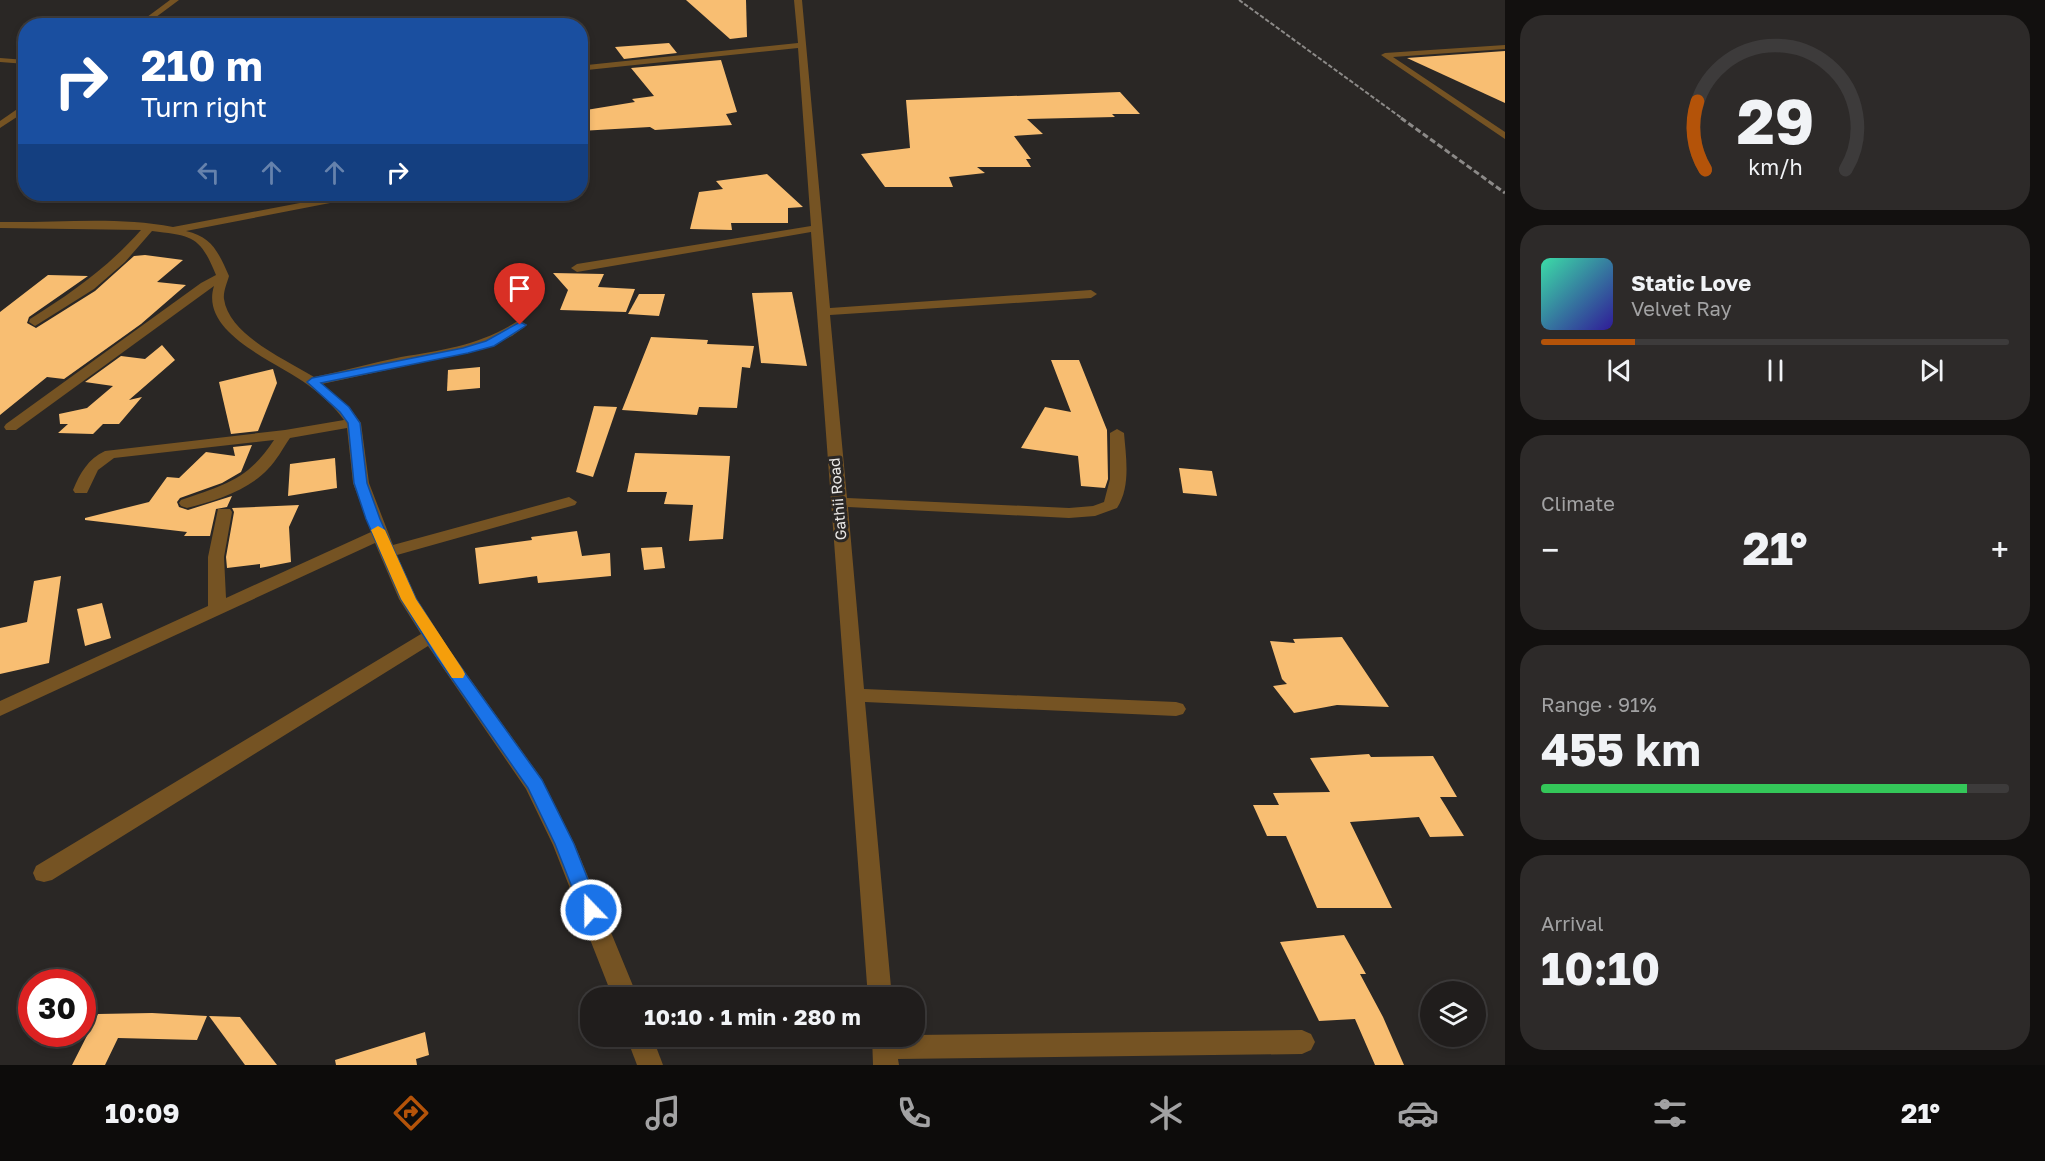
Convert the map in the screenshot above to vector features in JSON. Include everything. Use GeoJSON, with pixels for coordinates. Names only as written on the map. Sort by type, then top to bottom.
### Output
{"type":"FeatureCollection","features":[{"type":"Feature","properties":{"kind":"street"},"geometry":{"type":"LineString","coordinates":[[149,18],[175,0]]}},
{"type":"Feature","properties":{"kind":"street","name":"Gathii Road"},"geometry":{"type":"LineString","coordinates":[[798,0],[879,987]]}},
{"type":"Feature","properties":{"kind":"street"},"geometry":{"type":"LineString","coordinates":[[588,67],[802,45]]}},
{"type":"Feature","properties":{"kind":"street"},"geometry":{"type":"LineString","coordinates":[[1505,47],[1385,55],[1505,136]]}},
{"type":"Feature","properties":{"kind":"street"},"geometry":{"type":"LineString","coordinates":[[0,60],[18,61]]}},
{"type":"Feature","properties":{"kind":"street"},"geometry":{"type":"LineString","coordinates":[[0,125],[18,112]]}},
{"type":"Feature","properties":{"kind":"street"},"geometry":{"type":"LineString","coordinates":[[176,230],[325,201]]}},
{"type":"Feature","properties":{"kind":"street"},"geometry":{"type":"LineString","coordinates":[[0,225],[150,227],[190,234],[207,244],[223,276],[217,296],[221,313],[228,325],[251,344],[312,382],[344,410],[354,423],[361,483],[408,599],[431,636],[536,785],[564,844],[622,987]]}},
{"type":"Feature","properties":{"kind":"street"},"geometry":{"type":"LineString","coordinates":[[35,322],[90,286],[121,260],[150,227]]}},
{"type":"Feature","properties":{"kind":"street"},"geometry":{"type":"LineString","coordinates":[[577,268],[818,228]]}},
{"type":"Feature","properties":{"kind":"street"},"geometry":{"type":"LineString","coordinates":[[11,427],[205,286],[223,276]]}},
{"type":"Feature","properties":{"kind":"street"},"geometry":{"type":"LineString","coordinates":[[823,312],[1091,294]]}},
{"type":"Feature","properties":{"kind":"street"},"geometry":{"type":"LineString","coordinates":[[312,382],[401,362],[464,351],[490,343],[520,325]]}},
{"type":"Feature","properties":{"kind":"street"},"geometry":{"type":"LineString","coordinates":[[81,490],[89,469],[110,454],[285,434],[354,423]]}},
{"type":"Feature","properties":{"kind":"street"},"geometry":{"type":"LineString","coordinates":[[838,502],[1069,513],[1095,511],[1111,505],[1115,496],[1118,477],[1117,433]]}},
{"type":"Feature","properties":{"kind":"street"},"geometry":{"type":"LineString","coordinates":[[187,503],[247,479],[262,468],[285,434]]}},
{"type":"Feature","properties":{"kind":"street"},"geometry":{"type":"LineString","coordinates":[[388,552],[569,502]]}},
{"type":"Feature","properties":{"kind":"street"},"geometry":{"type":"LineString","coordinates":[[217,610],[216,557],[224,512]]}},
{"type":"Feature","properties":{"kind":"street"},"geometry":{"type":"LineString","coordinates":[[0,709],[380,534]]}},
{"type":"Feature","properties":{"kind":"street"},"geometry":{"type":"LineString","coordinates":[[44,873],[431,636]]}},
{"type":"Feature","properties":{"kind":"street"},"geometry":{"type":"LineString","coordinates":[[855,695],[1176,710]]}},
{"type":"Feature","properties":{"kind":"street"},"geometry":{"type":"LineString","coordinates":[[885,1049],[1302,1042]]}},
{"type":"Feature","properties":{"kind":"street"},"geometry":{"type":"LineString","coordinates":[[643,1047],[650,1065]]}},
{"type":"Feature","properties":{"kind":"building"},"geometry":{"type":"Polygon","coordinates":[[[686,0],[746,0],[747,37],[730,39],[686,0]]]}},
{"type":"Feature","properties":{"kind":"building"},"geometry":{"type":"Polygon","coordinates":[[[669,43],[677,53],[624,59],[615,47],[669,43]]]}},
{"type":"Feature","properties":{"kind":"building"},"geometry":{"type":"Polygon","coordinates":[[[1505,51],[1505,103],[1407,58],[1505,51]]]}},
{"type":"Feature","properties":{"kind":"building"},"geometry":{"type":"Polygon","coordinates":[[[721,60],[737,112],[726,114],[732,125],[655,130],[650,127],[588,131],[588,110],[635,102],[632,99],[654,96],[631,68],[721,60]]]}},
{"type":"Feature","properties":{"kind":"building"},"geometry":{"type":"Polygon","coordinates":[[[1120,92],[1140,114],[1112,114],[1115,117],[1027,119],[1043,134],[1014,136],[1031,159],[1026,159],[1031,167],[977,167],[985,173],[949,177],[953,187],[885,187],[861,154],[910,148],[906,100],[1120,92]]]}},
{"type":"Feature","properties":{"kind":"building"},"geometry":{"type":"Polygon","coordinates":[[[767,174],[803,207],[788,208],[788,223],[731,223],[732,230],[690,229],[699,192],[723,189],[716,181],[767,174]]]}},
{"type":"Feature","properties":{"kind":"building"},"geometry":{"type":"Polygon","coordinates":[[[145,255],[183,260],[157,282],[186,285],[141,324],[64,379],[47,377],[0,415],[0,312],[48,275],[88,276],[29,317],[27,323],[36,328],[95,291],[134,256],[145,255]]]}},
{"type":"Feature","properties":{"kind":"building"},"geometry":{"type":"Polygon","coordinates":[[[553,273],[604,274],[598,287],[635,289],[626,312],[560,310],[568,290],[553,273]]]}},
{"type":"Feature","properties":{"kind":"building"},"geometry":{"type":"Polygon","coordinates":[[[792,292],[807,366],[761,363],[752,293],[792,292]]]}},
{"type":"Feature","properties":{"kind":"building"},"geometry":{"type":"Polygon","coordinates":[[[639,294],[665,294],[659,316],[628,314],[639,294]]]}},
{"type":"Feature","properties":{"kind":"building"},"geometry":{"type":"Polygon","coordinates":[[[651,337],[708,340],[707,344],[754,346],[750,368],[742,367],[737,408],[699,407],[697,415],[622,410],[651,337]]]}},
{"type":"Feature","properties":{"kind":"building"},"geometry":{"type":"Polygon","coordinates":[[[162,345],[175,360],[129,400],[142,397],[119,424],[103,424],[93,434],[58,433],[68,424],[60,424],[59,414],[87,408],[113,386],[85,382],[121,356],[145,359],[162,345]]]}},
{"type":"Feature","properties":{"kind":"building"},"geometry":{"type":"Polygon","coordinates":[[[1051,360],[1079,360],[1107,430],[1108,479],[1105,488],[1081,486],[1078,456],[1021,448],[1045,407],[1071,412],[1051,360]]]}},
{"type":"Feature","properties":{"kind":"building"},"geometry":{"type":"Polygon","coordinates":[[[480,367],[480,388],[447,391],[448,370],[480,367]]]}},
{"type":"Feature","properties":{"kind":"building"},"geometry":{"type":"Polygon","coordinates":[[[273,369],[277,383],[258,431],[231,434],[219,382],[273,369]]]}},
{"type":"Feature","properties":{"kind":"building"},"geometry":{"type":"Polygon","coordinates":[[[594,406],[617,407],[593,477],[576,472],[594,406]]]}},
{"type":"Feature","properties":{"kind":"building"},"geometry":{"type":"Polygon","coordinates":[[[252,445],[241,472],[222,483],[180,498],[177,502],[179,507],[188,510],[232,496],[227,507],[216,509],[210,536],[184,536],[187,532],[85,520],[85,518],[149,502],[167,477],[179,478],[206,452],[235,456],[233,447],[252,445]]]}},
{"type":"Feature","properties":{"kind":"building"},"geometry":{"type":"Polygon","coordinates":[[[635,453],[730,456],[723,539],[689,541],[693,505],[664,504],[667,492],[627,492],[635,453]]]}},
{"type":"Feature","properties":{"kind":"building"},"geometry":{"type":"Polygon","coordinates":[[[335,458],[337,488],[288,496],[290,464],[335,458]]]}},
{"type":"Feature","properties":{"kind":"building"},"geometry":{"type":"Polygon","coordinates":[[[1179,468],[1212,471],[1217,496],[1183,493],[1179,468]]]}},
{"type":"Feature","properties":{"kind":"building"},"geometry":{"type":"Polygon","coordinates":[[[299,505],[289,527],[291,562],[260,568],[260,564],[227,568],[226,557],[234,512],[232,508],[299,505]]]}},
{"type":"Feature","properties":{"kind":"building"},"geometry":{"type":"Polygon","coordinates":[[[577,531],[582,556],[610,553],[611,576],[538,583],[537,576],[479,584],[475,548],[577,531]]]}},
{"type":"Feature","properties":{"kind":"building"},"geometry":{"type":"Polygon","coordinates":[[[662,547],[665,568],[644,570],[641,548],[662,547]]]}},
{"type":"Feature","properties":{"kind":"building"},"geometry":{"type":"Polygon","coordinates":[[[61,576],[49,663],[0,674],[0,628],[27,622],[34,581],[61,576]]]}},
{"type":"Feature","properties":{"kind":"building"},"geometry":{"type":"Polygon","coordinates":[[[102,603],[111,638],[85,646],[77,609],[102,603]]]}},
{"type":"Feature","properties":{"kind":"building"},"geometry":{"type":"Polygon","coordinates":[[[1342,637],[1389,707],[1337,705],[1294,713],[1273,686],[1287,684],[1282,679],[1270,641],[1295,643],[1293,639],[1342,637]]]}},
{"type":"Feature","properties":{"kind":"building"},"geometry":{"type":"Polygon","coordinates":[[[1369,754],[1371,757],[1433,756],[1457,797],[1440,797],[1464,836],[1430,837],[1419,817],[1350,822],[1392,908],[1317,908],[1286,836],[1267,836],[1253,805],[1279,805],[1273,793],[1330,792],[1310,758],[1369,754]]]}},
{"type":"Feature","properties":{"kind":"building"},"geometry":{"type":"Polygon","coordinates":[[[1344,935],[1366,974],[1360,974],[1383,1017],[1404,1065],[1375,1065],[1355,1019],[1319,1021],[1280,942],[1344,935]]]}},
{"type":"Feature","properties":{"kind":"building"},"geometry":{"type":"Polygon","coordinates":[[[152,1013],[207,1016],[197,1040],[118,1038],[105,1065],[72,1065],[81,1047],[96,1047],[98,1014],[152,1013]]]}},
{"type":"Feature","properties":{"kind":"building"},"geometry":{"type":"Polygon","coordinates":[[[209,1016],[240,1017],[277,1065],[245,1065],[209,1016]]]}},
{"type":"Feature","properties":{"kind":"building"},"geometry":{"type":"Polygon","coordinates":[[[425,1032],[429,1055],[416,1059],[417,1065],[336,1065],[335,1060],[425,1032]]]}},
{"type":"Feature","properties":{"kind":"railway"},"geometry":{"type":"LineString","coordinates":[[1239,0],[1403,119]]}},
{"type":"Feature","properties":{"kind":"railway"},"geometry":{"type":"LineString","coordinates":[[1401,118],[1505,193]]}},
{"type":"Feature","properties":{"kind":"slow traffic"},"geometry":{"type":"LineString","coordinates":[[378,530],[408,599],[457,674]]}},
{"type":"Feature","properties":{"kind":"route"},"geometry":{"type":"LineString","coordinates":[[520,325],[506,336],[464,351],[401,362],[312,382],[344,410],[354,423],[361,483],[373,519],[408,599],[441,652],[536,785],[564,844],[591,910]]}}]}
